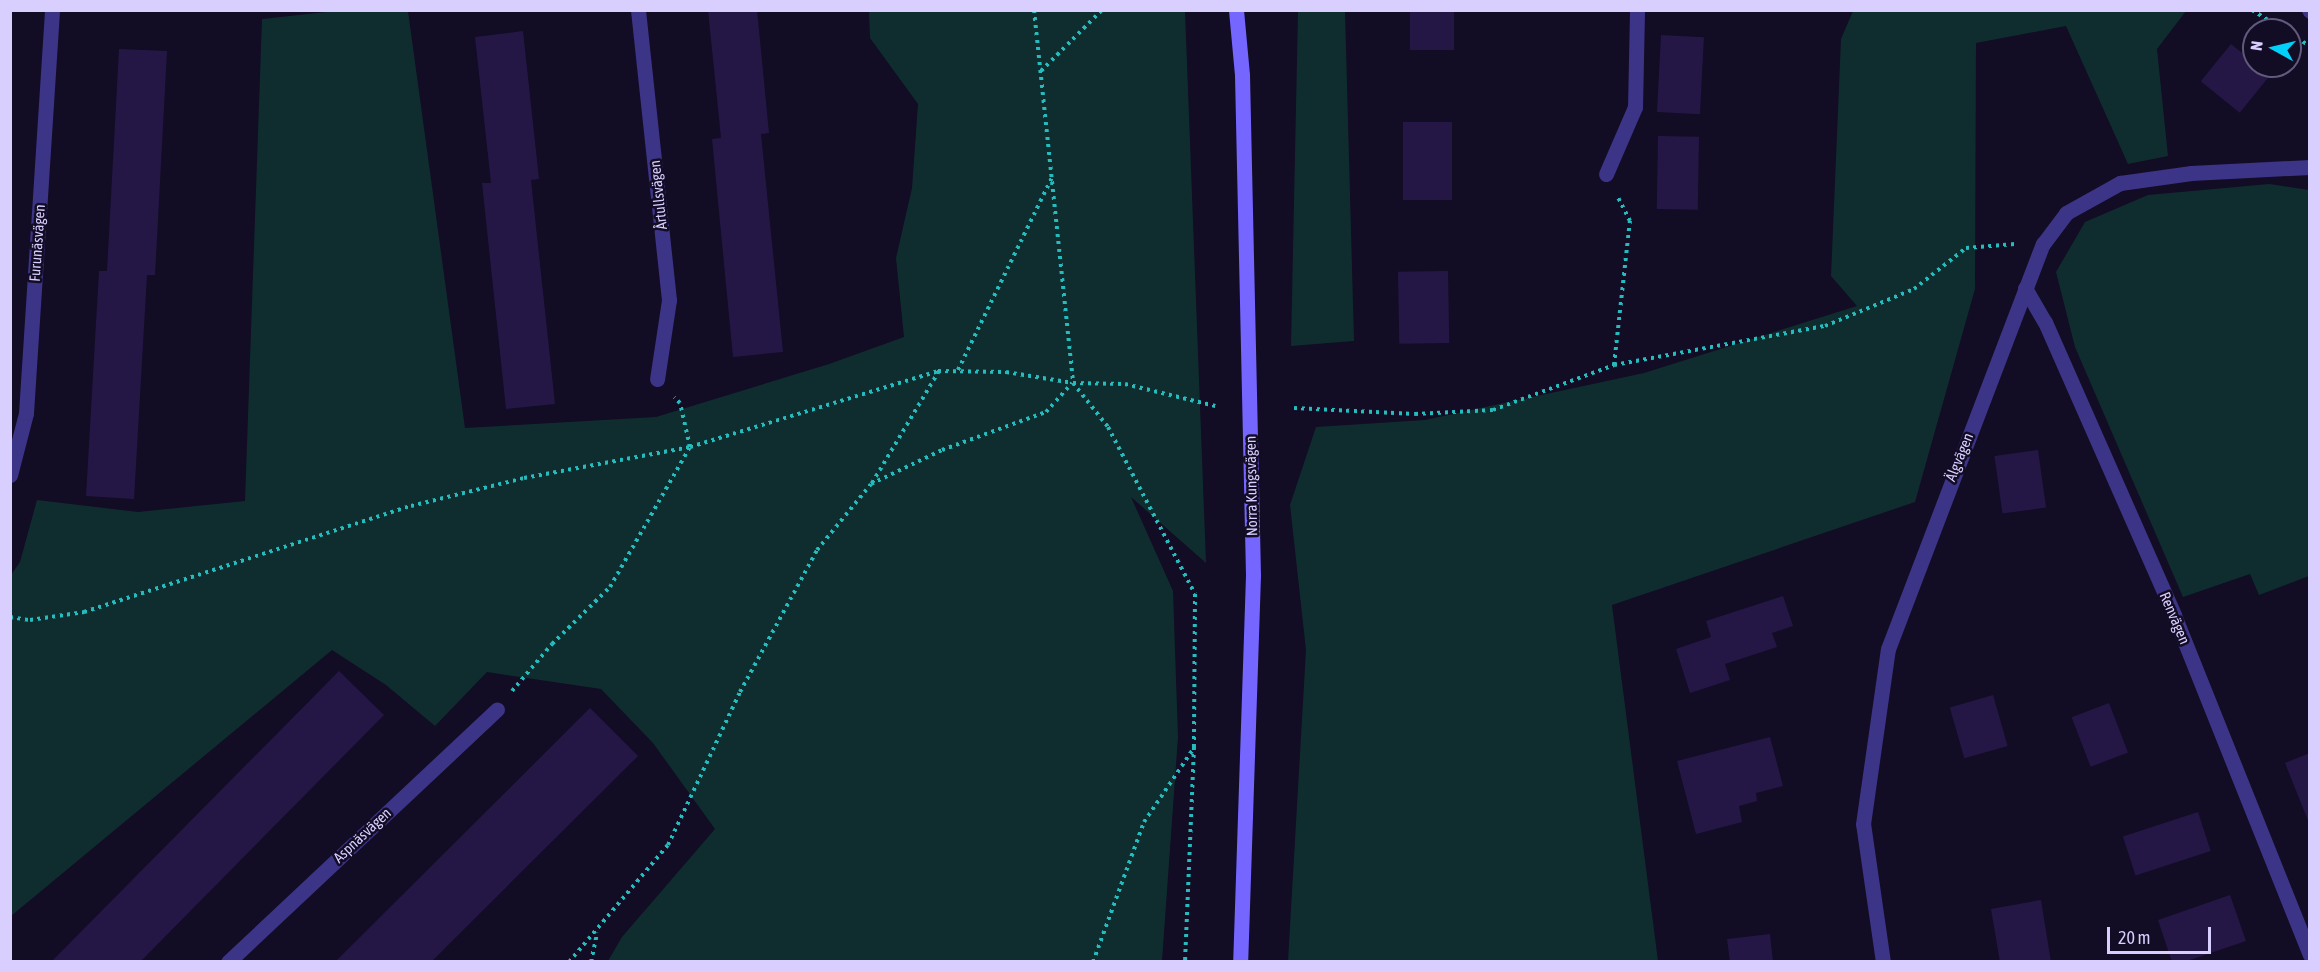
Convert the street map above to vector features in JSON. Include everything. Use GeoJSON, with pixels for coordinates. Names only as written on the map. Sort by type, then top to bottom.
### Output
{"type":"FeatureCollection","features":[{"type":"Feature","properties":{"kind":"main road","name":"Norra Kungsvägen"},"geometry":{"type":"LineString","coordinates":[[1236,10],[1242,75],[1253,575],[1240,962]]}},
{"type":"Feature","properties":{"kind":"street","name":"Furunäsvägen"},"geometry":{"type":"LineString","coordinates":[[10,475],[26,412],[52,10]]}},
{"type":"Feature","properties":{"kind":"street","name":"Årtullsvägen"},"geometry":{"type":"LineString","coordinates":[[638,10],[669,300],[657,379]]}},
{"type":"Feature","properties":{"kind":"street"},"geometry":{"type":"LineString","coordinates":[[1606,174],[1635,107],[1637,10]]}},
{"type":"Feature","properties":{"kind":"street","name":"Älgvägen"},"geometry":{"type":"LineString","coordinates":[[1883,962],[1863,824],[1888,649],[2043,244],[2066,213],[2120,183],[2191,173],[2310,167]]}},
{"type":"Feature","properties":{"kind":"street","name":"Renvägen"},"geometry":{"type":"LineString","coordinates":[[2025,288],[2045,322],[2174,615],[2310,955]]}},
{"type":"Feature","properties":{"kind":"street","name":"Aspnäsvägen"},"geometry":{"type":"LineString","coordinates":[[228,962],[497,709]]}},
{"type":"Feature","properties":{"kind":"path"},"geometry":{"type":"LineString","coordinates":[[1035,10],[1073,382],[1108,427],[1195,594],[1194,747],[1185,962]]}},
{"type":"Feature","properties":{"kind":"path"},"geometry":{"type":"LineString","coordinates":[[1040,71],[1102,10]]}},
{"type":"Feature","properties":{"kind":"path"},"geometry":{"type":"LineString","coordinates":[[2252,10],[2265,18]]}},
{"type":"Feature","properties":{"kind":"path"},"geometry":{"type":"LineString","coordinates":[[1606,174],[1630,221],[1614,365]]}},
{"type":"Feature","properties":{"kind":"path"},"geometry":{"type":"LineString","coordinates":[[958,370],[1053,176]]}},
{"type":"Feature","properties":{"kind":"path"},"geometry":{"type":"LineString","coordinates":[[1294,408],[1415,414],[1493,410],[1614,365],[1825,326],[1914,289],[1966,248],[2043,244]]}},
{"type":"Feature","properties":{"kind":"path"},"geometry":{"type":"LineString","coordinates":[[569,962],[668,845],[740,692],[816,550],[871,484],[938,371]]}},
{"type":"Feature","properties":{"kind":"path"},"geometry":{"type":"LineString","coordinates":[[10,617],[30,621],[84,612],[411,506],[525,478],[690,447],[938,371],[1006,372],[1073,382],[1125,384],[1215,405]]}},
{"type":"Feature","properties":{"kind":"path"},"geometry":{"type":"LineString","coordinates":[[497,709],[552,644],[610,587],[690,447],[680,403],[657,379]]}},
{"type":"Feature","properties":{"kind":"path"},"geometry":{"type":"LineString","coordinates":[[871,484],[942,450],[1046,412],[1073,382]]}},
{"type":"Feature","properties":{"kind":"path"},"geometry":{"type":"LineString","coordinates":[[1093,962],[1144,822],[1194,747]]}},
{"type":"Feature","properties":{"kind":"path"},"geometry":{"type":"LineString","coordinates":[[591,962],[597,931]]}},
{"type":"Feature","properties":{"kind":"green space"},"geometry":{"type":"Polygon","coordinates":[[[345,10],[408,11],[465,428],[656,417],[829,364],[904,337],[896,258],[912,188],[918,104],[870,38],[869,11],[1185,11],[1206,563],[1131,497],[1173,591],[1178,737],[1162,961],[608,961],[622,937],[715,829],[653,743],[601,689],[487,672],[435,726],[386,685],[332,650],[11,916],[11,575],[20,562],[37,500],[138,512],[245,501],[262,19],[345,10]]]}},
{"type":"Feature","properties":{"kind":"green space"},"geometry":{"type":"Polygon","coordinates":[[[1298,11],[1345,11],[1354,341],[1291,346],[1298,11]]]}},
{"type":"Feature","properties":{"kind":"green space"},"geometry":{"type":"Polygon","coordinates":[[[1853,11],[2186,11],[2157,49],[2168,156],[2128,164],[2066,26],[1976,43],[1975,289],[1915,502],[1612,605],[1658,961],[1288,961],[1306,650],[1290,505],[1316,427],[1425,420],[1644,373],[1857,306],[1831,276],[1841,39],[1853,11]]]}},
{"type":"Feature","properties":{"kind":"green space"},"geometry":{"type":"Polygon","coordinates":[[[2269,184],[2309,190],[2309,576],[2259,595],[2250,574],[2183,597],[2075,347],[2056,272],[2085,222],[2148,195],[2269,184]]]}},
{"type":"Feature","properties":{"kind":"building"},"geometry":{"type":"Polygon","coordinates":[[[708,10],[757,10],[769,133],[761,134],[783,352],[733,357],[712,139],[721,138],[708,10]]]}},
{"type":"Feature","properties":{"kind":"building"},"geometry":{"type":"Polygon","coordinates":[[[1410,10],[1454,10],[1454,50],[1410,50],[1410,10]]]}},
{"type":"Feature","properties":{"kind":"building"},"geometry":{"type":"Polygon","coordinates":[[[523,31],[539,179],[531,180],[555,404],[506,409],[482,183],[491,183],[475,37],[523,31]]]}},
{"type":"Feature","properties":{"kind":"building"},"geometry":{"type":"Polygon","coordinates":[[[1661,35],[1704,37],[1700,114],[1657,112],[1661,35]]]}},
{"type":"Feature","properties":{"kind":"building"},"geometry":{"type":"Polygon","coordinates":[[[2231,44],[2242,53],[2242,78],[2268,78],[2240,113],[2201,81],[2231,44]]]}},
{"type":"Feature","properties":{"kind":"building"},"geometry":{"type":"Polygon","coordinates":[[[119,49],[167,51],[155,275],[147,275],[134,499],[86,496],[99,271],[107,271],[119,49]]]}},
{"type":"Feature","properties":{"kind":"building"},"geometry":{"type":"Polygon","coordinates":[[[1403,122],[1452,122],[1452,200],[1403,200],[1403,122]]]}},
{"type":"Feature","properties":{"kind":"building"},"geometry":{"type":"Polygon","coordinates":[[[1658,136],[1699,137],[1698,210],[1657,209],[1658,136]]]}},
{"type":"Feature","properties":{"kind":"building"},"geometry":{"type":"Polygon","coordinates":[[[1448,271],[1449,343],[1399,344],[1398,272],[1448,271]]]}},
{"type":"Feature","properties":{"kind":"building"},"geometry":{"type":"Polygon","coordinates":[[[2038,450],[2046,507],[2003,514],[1994,456],[2038,450]]]}},
{"type":"Feature","properties":{"kind":"building"},"geometry":{"type":"Polygon","coordinates":[[[1783,596],[1793,626],[1772,633],[1777,647],[1725,664],[1730,680],[1690,693],[1676,649],[1711,637],[1706,621],[1783,596]]]}},
{"type":"Feature","properties":{"kind":"building"},"geometry":{"type":"Polygon","coordinates":[[[339,671],[384,715],[140,962],[51,962],[339,671]]]}},
{"type":"Feature","properties":{"kind":"building"},"geometry":{"type":"Polygon","coordinates":[[[1993,695],[2008,746],[1964,758],[1950,707],[1993,695]]]}},
{"type":"Feature","properties":{"kind":"building"},"geometry":{"type":"Polygon","coordinates":[[[2109,703],[2128,752],[2091,767],[2072,717],[2109,703]]]}},
{"type":"Feature","properties":{"kind":"building"},"geometry":{"type":"Polygon","coordinates":[[[590,708],[638,756],[431,962],[335,962],[590,708]]]}},
{"type":"Feature","properties":{"kind":"building"},"geometry":{"type":"Polygon","coordinates":[[[1770,737],[1783,786],[1756,793],[1757,801],[1739,806],[1742,822],[1696,834],[1677,761],[1770,737]]]}},
{"type":"Feature","properties":{"kind":"building"},"geometry":{"type":"Polygon","coordinates":[[[2310,753],[2310,823],[2309,823],[2285,763],[2310,753]]]}},
{"type":"Feature","properties":{"kind":"building"},"geometry":{"type":"Polygon","coordinates":[[[2198,812],[2211,851],[2136,875],[2123,836],[2198,812]]]}},
{"type":"Feature","properties":{"kind":"building"},"geometry":{"type":"Polygon","coordinates":[[[2230,895],[2246,941],[2184,962],[2172,962],[2158,920],[2230,895]]]}},
{"type":"Feature","properties":{"kind":"building"},"geometry":{"type":"Polygon","coordinates":[[[2041,900],[2051,962],[2000,962],[1991,909],[2041,900]]]}},
{"type":"Feature","properties":{"kind":"building"},"geometry":{"type":"Polygon","coordinates":[[[1770,934],[1773,962],[1730,962],[1727,939],[1770,934]]]}}]}
